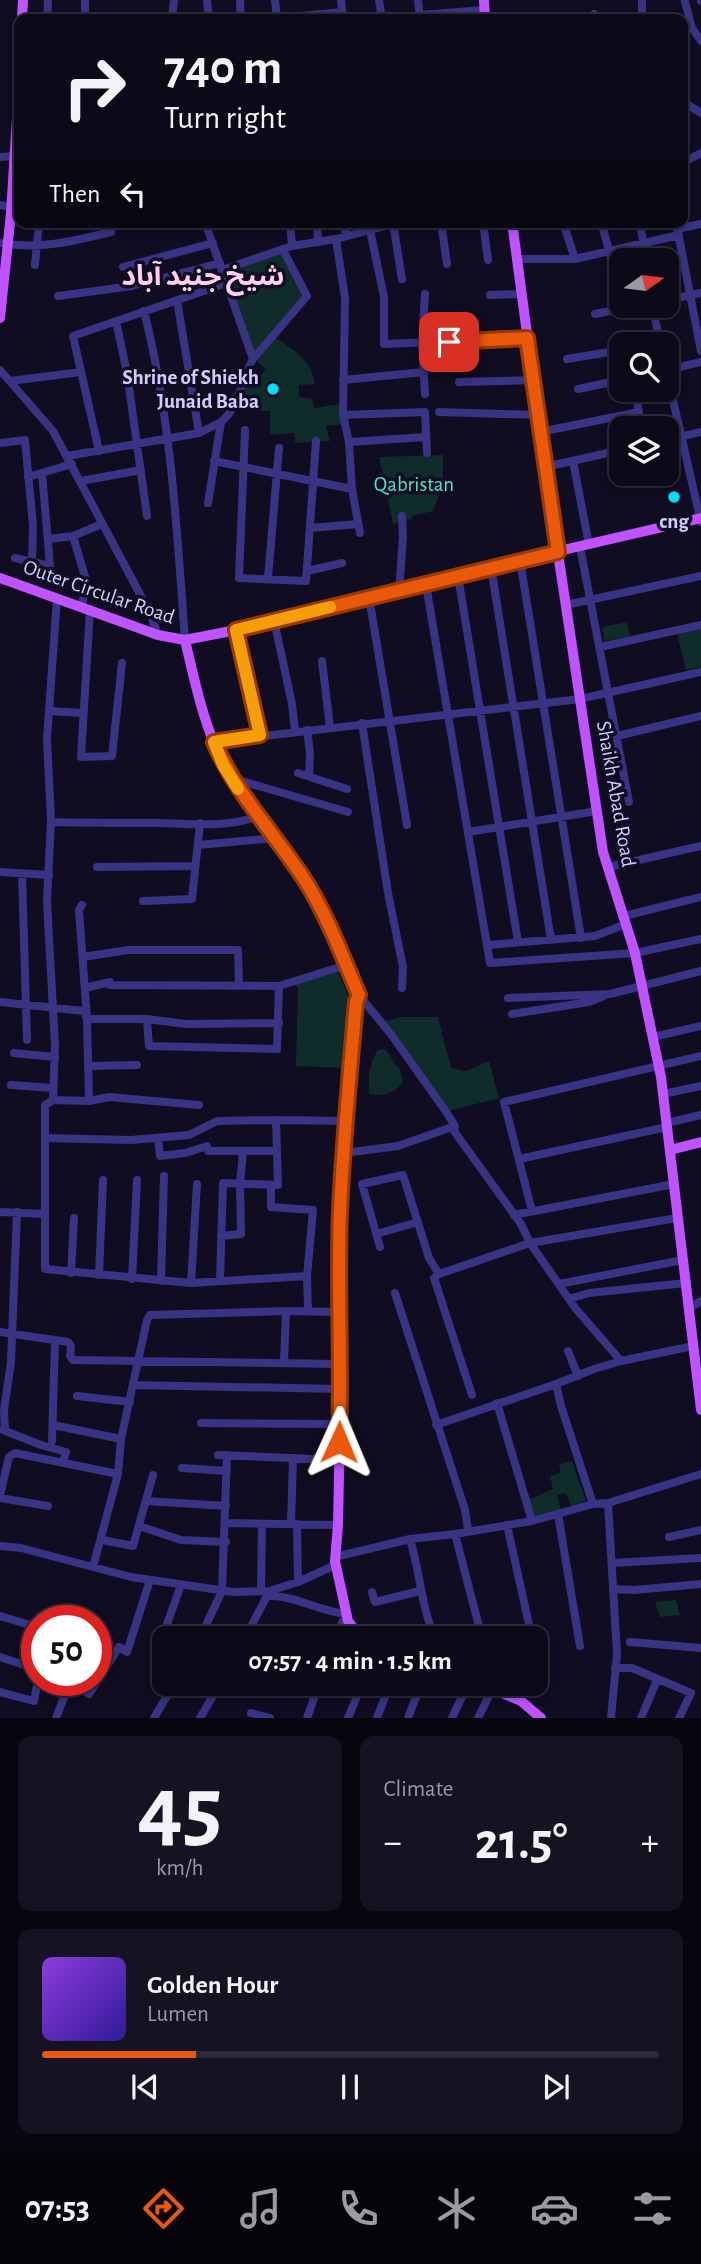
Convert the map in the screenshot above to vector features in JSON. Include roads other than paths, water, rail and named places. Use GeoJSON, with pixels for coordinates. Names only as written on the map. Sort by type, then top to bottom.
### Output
{"type":"FeatureCollection","features":[{"type":"Feature","properties":{"kind":"main road"},"geometry":{"type":"LineString","coordinates":[[0,318],[4,244],[14,212]]}},
{"type":"Feature","properties":{"kind":"main road","name":"Shaikh Abad Road"},"geometry":{"type":"LineString","coordinates":[[513,228],[545,467],[603,852],[635,953],[659,1065],[693,1346],[699,1367],[701,1410]]}},
{"type":"Feature","properties":{"kind":"main road"},"geometry":{"type":"LineString","coordinates":[[352,1626],[346,1614],[335,1562],[340,1424],[340,1210],[356,1002],[359,995],[307,884],[230,778],[198,695],[186,640],[520,560],[701,520]]}},
{"type":"Feature","properties":{"kind":"main road","name":"Outer Circular Road"},"geometry":{"type":"LineString","coordinates":[[0,578],[158,635],[186,640]]}},
{"type":"Feature","properties":{"kind":"main road"},"geometry":{"type":"LineString","coordinates":[[670,1150],[701,1142]]}},
{"type":"Feature","properties":{"kind":"main road"},"geometry":{"type":"LineString","coordinates":[[511,1696],[521,1701],[539,1717]]}},
{"type":"Feature","properties":{"kind":"street"},"geometry":{"type":"LineString","coordinates":[[685,2],[692,28],[701,41]]}},
{"type":"Feature","properties":{"kind":"street"},"geometry":{"type":"LineString","coordinates":[[462,14],[484,10]]}},
{"type":"Feature","properties":{"kind":"street"},"geometry":{"type":"LineString","coordinates":[[0,205],[14,212]]}},
{"type":"Feature","properties":{"kind":"street"},"geometry":{"type":"LineString","coordinates":[[35,265],[38,228]]}},
{"type":"Feature","properties":{"kind":"street"},"geometry":{"type":"LineString","coordinates":[[207,228],[253,359]]}},
{"type":"Feature","properties":{"kind":"street"},"geometry":{"type":"LineString","coordinates":[[28,477],[99,451],[199,433],[232,414],[246,371],[253,359],[307,296],[287,248],[289,228]]}},
{"type":"Feature","properties":{"kind":"street"},"geometry":{"type":"LineString","coordinates":[[317,228],[318,242]]}},
{"type":"Feature","properties":{"kind":"street"},"geometry":{"type":"LineString","coordinates":[[345,228],[346,236]]}},
{"type":"Feature","properties":{"kind":"street"},"geometry":{"type":"LineString","coordinates":[[397,228],[402,279]]}},
{"type":"Feature","properties":{"kind":"street"},"geometry":{"type":"LineString","coordinates":[[442,228],[447,264]]}},
{"type":"Feature","properties":{"kind":"street"},"geometry":{"type":"LineString","coordinates":[[485,228],[488,260]]}},
{"type":"Feature","properties":{"kind":"street"},"geometry":{"type":"LineString","coordinates":[[565,228],[575,259]]}},
{"type":"Feature","properties":{"kind":"street"},"geometry":{"type":"LineString","coordinates":[[518,259],[575,259],[609,251],[603,228]]}},
{"type":"Feature","properties":{"kind":"street"},"geometry":{"type":"LineString","coordinates":[[641,228],[644,248]]}},
{"type":"Feature","properties":{"kind":"street"},"geometry":{"type":"LineString","coordinates":[[58,296],[132,286],[221,267],[287,248],[370,229],[384,297],[384,344],[527,338]]}},
{"type":"Feature","properties":{"kind":"street"},"geometry":{"type":"LineString","coordinates":[[622,248],[643,243],[677,229],[698,323],[701,351]]}},
{"type":"Feature","properties":{"kind":"street"},"geometry":{"type":"LineString","coordinates":[[4,244],[36,247],[62,244],[111,232]]}},
{"type":"Feature","properties":{"kind":"street"},"geometry":{"type":"LineString","coordinates":[[310,528],[359,529],[352,489],[349,442],[343,415],[345,298],[335,239]]}},
{"type":"Feature","properties":{"kind":"street"},"geometry":{"type":"LineString","coordinates":[[122,267],[213,243]]}},
{"type":"Feature","properties":{"kind":"street"},"geometry":{"type":"LineString","coordinates":[[99,451],[74,336],[227,283]]}},
{"type":"Feature","properties":{"kind":"street"},"geometry":{"type":"LineString","coordinates":[[679,298],[701,293]]}},
{"type":"Feature","properties":{"kind":"street"},"geometry":{"type":"LineString","coordinates":[[425,294],[422,343],[425,394]]}},
{"type":"Feature","properties":{"kind":"street"},"geometry":{"type":"LineString","coordinates":[[490,295],[523,294]]}},
{"type":"Feature","properties":{"kind":"street"},"geometry":{"type":"LineString","coordinates":[[177,300],[199,433]]}},
{"type":"Feature","properties":{"kind":"street"},"geometry":{"type":"LineString","coordinates":[[144,311],[156,357],[177,531],[186,640]]}},
{"type":"Feature","properties":{"kind":"street"},"geometry":{"type":"LineString","coordinates":[[595,314],[609,312]]}},
{"type":"Feature","properties":{"kind":"street"},"geometry":{"type":"LineString","coordinates":[[116,321],[127,373],[147,516]]}},
{"type":"Feature","properties":{"kind":"street"},"geometry":{"type":"LineString","coordinates":[[567,359],[609,352]]}},
{"type":"Feature","properties":{"kind":"street"},"geometry":{"type":"LineString","coordinates":[[679,368],[701,362]]}},
{"type":"Feature","properties":{"kind":"street"},"geometry":{"type":"LineString","coordinates":[[0,370],[53,431],[149,611],[158,635]]}},
{"type":"Feature","properties":{"kind":"street"},"geometry":{"type":"LineString","coordinates":[[10,381],[81,372]]}},
{"type":"Feature","properties":{"kind":"street"},"geometry":{"type":"LineString","coordinates":[[343,380],[424,372]]}},
{"type":"Feature","properties":{"kind":"street"},"geometry":{"type":"LineString","coordinates":[[459,382],[534,380]]}},
{"type":"Feature","properties":{"kind":"street"},"geometry":{"type":"LineString","coordinates":[[578,389],[609,383]]}},
{"type":"Feature","properties":{"kind":"street"},"geometry":{"type":"LineString","coordinates":[[637,402],[640,416]]}},
{"type":"Feature","properties":{"kind":"street"},"geometry":{"type":"LineString","coordinates":[[673,402],[701,520]]}},
{"type":"Feature","properties":{"kind":"street"},"geometry":{"type":"LineString","coordinates":[[343,415],[425,412],[427,453]]}},
{"type":"Feature","properties":{"kind":"street"},"geometry":{"type":"LineString","coordinates":[[439,412],[538,415]]}},
{"type":"Feature","properties":{"kind":"street"},"geometry":{"type":"LineString","coordinates":[[540,432],[639,412]]}},
{"type":"Feature","properties":{"kind":"street"},"geometry":{"type":"LineString","coordinates":[[208,503],[221,422]]}},
{"type":"Feature","properties":{"kind":"street"},"geometry":{"type":"LineString","coordinates":[[245,430],[238,577],[306,581],[316,441]]}},
{"type":"Feature","properties":{"kind":"street"},"geometry":{"type":"LineString","coordinates":[[681,437],[701,432]]}},
{"type":"Feature","properties":{"kind":"street"},"geometry":{"type":"LineString","coordinates":[[349,442],[426,438]]}},
{"type":"Feature","properties":{"kind":"street"},"geometry":{"type":"LineString","coordinates":[[0,443],[25,440],[33,525],[32,562]]}},
{"type":"Feature","properties":{"kind":"street"},"geometry":{"type":"LineString","coordinates":[[268,578],[279,448]]}},
{"type":"Feature","properties":{"kind":"street"},"geometry":{"type":"LineString","coordinates":[[545,467],[609,453]]}},
{"type":"Feature","properties":{"kind":"street"},"geometry":{"type":"LineString","coordinates":[[214,461],[352,489]]}},
{"type":"Feature","properties":{"kind":"street"},"geometry":{"type":"LineString","coordinates":[[573,461],[590,600],[629,803]]}},
{"type":"Feature","properties":{"kind":"street"},"geometry":{"type":"LineString","coordinates":[[80,481],[141,470]]}},
{"type":"Feature","properties":{"kind":"street"},"geometry":{"type":"LineString","coordinates":[[15,558],[50,566],[50,539],[42,473]]}},
{"type":"Feature","properties":{"kind":"street"},"geometry":{"type":"LineString","coordinates":[[399,591],[402,516]]}},
{"type":"Feature","properties":{"kind":"street"},"geometry":{"type":"LineString","coordinates":[[50,539],[74,536],[102,524]]}},
{"type":"Feature","properties":{"kind":"street"},"geometry":{"type":"LineString","coordinates":[[74,536],[86,580],[81,757],[112,756],[122,663]]}},
{"type":"Feature","properties":{"kind":"street"},"geometry":{"type":"LineString","coordinates":[[520,560],[581,938]]}},
{"type":"Feature","properties":{"kind":"street"},"geometry":{"type":"LineString","coordinates":[[307,571],[342,563]]}},
{"type":"Feature","properties":{"kind":"street"},"geometry":{"type":"LineString","coordinates":[[491,567],[551,940]]}},
{"type":"Feature","properties":{"kind":"street"},"geometry":{"type":"LineString","coordinates":[[458,576],[518,942]]}},
{"type":"Feature","properties":{"kind":"street"},"geometry":{"type":"LineString","coordinates":[[566,605],[701,576]]}},
{"type":"Feature","properties":{"kind":"street"},"geometry":{"type":"LineString","coordinates":[[426,584],[489,962],[635,953],[701,939]]}},
{"type":"Feature","properties":{"kind":"street"},"geometry":{"type":"LineString","coordinates":[[369,597],[407,825]]}},
{"type":"Feature","properties":{"kind":"street"},"geometry":{"type":"LineString","coordinates":[[53,1100],[55,1056],[47,902],[51,822],[47,739],[57,598]]}},
{"type":"Feature","properties":{"kind":"street"},"geometry":{"type":"LineString","coordinates":[[274,620],[290,692],[295,731]]}},
{"type":"Feature","properties":{"kind":"street"},"geometry":{"type":"LineString","coordinates":[[600,647],[701,625]]}},
{"type":"Feature","properties":{"kind":"street"},"geometry":{"type":"LineString","coordinates":[[236,630],[260,735]]}},
{"type":"Feature","properties":{"kind":"street"},"geometry":{"type":"LineString","coordinates":[[322,661],[330,727]]}},
{"type":"Feature","properties":{"kind":"street"},"geometry":{"type":"LineString","coordinates":[[214,742],[580,699],[701,672]]}},
{"type":"Feature","properties":{"kind":"street"},"geometry":{"type":"LineString","coordinates":[[50,712],[82,713]]}},
{"type":"Feature","properties":{"kind":"street"},"geometry":{"type":"LineString","coordinates":[[617,736],[701,716]]}},
{"type":"Feature","properties":{"kind":"street"},"geometry":{"type":"LineString","coordinates":[[362,723],[388,893],[403,967],[402,988]]}},
{"type":"Feature","properties":{"kind":"street"},"geometry":{"type":"LineString","coordinates":[[307,730],[309,775]]}},
{"type":"Feature","properties":{"kind":"street"},"geometry":{"type":"LineString","coordinates":[[298,773],[347,789]]}},
{"type":"Feature","properties":{"kind":"street"},"geometry":{"type":"LineString","coordinates":[[230,778],[348,812]]}},
{"type":"Feature","properties":{"kind":"street"},"geometry":{"type":"LineString","coordinates":[[468,832],[597,811]]}},
{"type":"Feature","properties":{"kind":"street"},"geometry":{"type":"LineString","coordinates":[[51,822],[200,823],[252,819],[259,816]]}},
{"type":"Feature","properties":{"kind":"street"},"geometry":{"type":"LineString","coordinates":[[143,901],[192,899],[200,823]]}},
{"type":"Feature","properties":{"kind":"street"},"geometry":{"type":"LineString","coordinates":[[198,845],[275,838]]}},
{"type":"Feature","properties":{"kind":"street"},"geometry":{"type":"LineString","coordinates":[[608,867],[701,846]]}},
{"type":"Feature","properties":{"kind":"street"},"geometry":{"type":"LineString","coordinates":[[97,867],[195,866]]}},
{"type":"Feature","properties":{"kind":"street"},"geometry":{"type":"LineString","coordinates":[[0,872],[49,875]]}},
{"type":"Feature","properties":{"kind":"street"},"geometry":{"type":"LineString","coordinates":[[22,874],[27,1040]]}},
{"type":"Feature","properties":{"kind":"street"},"geometry":{"type":"LineString","coordinates":[[488,945],[595,936],[625,920],[701,897]]}},
{"type":"Feature","properties":{"kind":"street"},"geometry":{"type":"LineString","coordinates":[[82,905],[79,910],[87,1019],[89,1101]]}},
{"type":"Feature","properties":{"kind":"street"},"geometry":{"type":"LineString","coordinates":[[83,957],[128,950],[238,950],[239,986]]}},
{"type":"Feature","properties":{"kind":"street"},"geometry":{"type":"LineString","coordinates":[[85,988],[110,982],[110,985],[279,986],[346,965]]}},
{"type":"Feature","properties":{"kind":"street"},"geometry":{"type":"LineString","coordinates":[[512,1014],[589,1002],[642,985],[701,971]]}},
{"type":"Feature","properties":{"kind":"street"},"geometry":{"type":"LineString","coordinates":[[148,1018],[149,1046],[277,1049],[279,986]]}},
{"type":"Feature","properties":{"kind":"street"},"geometry":{"type":"LineString","coordinates":[[508,998],[610,994]]}},
{"type":"Feature","properties":{"kind":"street"},"geometry":{"type":"LineString","coordinates":[[359,995],[390,1033],[455,1126],[454,1131],[514,1214],[530,1243],[569,1299],[621,1361]]}},
{"type":"Feature","properties":{"kind":"street"},"geometry":{"type":"LineString","coordinates":[[0,1002],[84,1011],[87,1019]]}},
{"type":"Feature","properties":{"kind":"street"},"geometry":{"type":"LineString","coordinates":[[87,1019],[148,1018],[186,1024],[279,1023]]}},
{"type":"Feature","properties":{"kind":"street"},"geometry":{"type":"LineString","coordinates":[[653,1037],[701,1026]]}},
{"type":"Feature","properties":{"kind":"street"},"geometry":{"type":"LineString","coordinates":[[14,1053],[55,1056]]}},
{"type":"Feature","properties":{"kind":"street"},"geometry":{"type":"LineString","coordinates":[[532,1211],[504,1102],[701,1055]]}},
{"type":"Feature","properties":{"kind":"street"},"geometry":{"type":"LineString","coordinates":[[88,1066],[137,1065]]}},
{"type":"Feature","properties":{"kind":"street"},"geometry":{"type":"LineString","coordinates":[[11,1085],[53,1088]]}},
{"type":"Feature","properties":{"kind":"street"},"geometry":{"type":"LineString","coordinates":[[663,1094],[701,1086]]}},
{"type":"Feature","properties":{"kind":"street"},"geometry":{"type":"LineString","coordinates":[[199,1105],[109,1097],[89,1101],[53,1100],[45,1105],[45,1269],[191,1283],[307,1276]]}},
{"type":"Feature","properties":{"kind":"street"},"geometry":{"type":"LineString","coordinates":[[519,1159],[701,1115]]}},
{"type":"Feature","properties":{"kind":"street"},"geometry":{"type":"LineString","coordinates":[[220,1280],[223,1183],[278,1185],[276,1120]]}},
{"type":"Feature","properties":{"kind":"street"},"geometry":{"type":"LineString","coordinates":[[45,1138],[158,1138],[188,1135],[217,1121],[347,1121]]}},
{"type":"Feature","properties":{"kind":"street"},"geometry":{"type":"LineString","coordinates":[[344,1153],[397,1146],[455,1126]]}},
{"type":"Feature","properties":{"kind":"street"},"geometry":{"type":"LineString","coordinates":[[158,1138],[160,1156],[185,1153],[207,1146],[208,1151],[277,1151]]}},
{"type":"Feature","properties":{"kind":"street"},"geometry":{"type":"LineString","coordinates":[[221,1236],[241,1234],[240,1184],[243,1151]]}},
{"type":"Feature","properties":{"kind":"street"},"geometry":{"type":"LineString","coordinates":[[380,1247],[362,1184],[403,1175],[429,1258],[439,1274]]}},
{"type":"Feature","properties":{"kind":"street"},"geometry":{"type":"LineString","coordinates":[[161,1281],[164,1176]]}},
{"type":"Feature","properties":{"kind":"street"},"geometry":{"type":"LineString","coordinates":[[99,1275],[103,1180]]}},
{"type":"Feature","properties":{"kind":"street"},"geometry":{"type":"LineString","coordinates":[[132,1279],[137,1180]]}},
{"type":"Feature","properties":{"kind":"street"},"geometry":{"type":"LineString","coordinates":[[191,1283],[197,1184]]}},
{"type":"Feature","properties":{"kind":"street"},"geometry":{"type":"LineString","coordinates":[[514,1214],[674,1184]]}},
{"type":"Feature","properties":{"kind":"street"},"geometry":{"type":"LineString","coordinates":[[271,1185],[271,1207],[313,1210],[307,1276],[308,1311]]}},
{"type":"Feature","properties":{"kind":"street"},"geometry":{"type":"LineString","coordinates":[[0,1212],[45,1214]]}},
{"type":"Feature","properties":{"kind":"street"},"geometry":{"type":"LineString","coordinates":[[18,1212],[11,1363],[2,1429],[66,1452],[63,1463]]}},
{"type":"Feature","properties":{"kind":"street"},"geometry":{"type":"LineString","coordinates":[[71,1273],[74,1218]]}},
{"type":"Feature","properties":{"kind":"street"},"geometry":{"type":"LineString","coordinates":[[472,1395],[434,1278],[530,1243],[677,1218]]}},
{"type":"Feature","properties":{"kind":"street"},"geometry":{"type":"LineString","coordinates":[[376,1234],[418,1222]]}},
{"type":"Feature","properties":{"kind":"street"},"geometry":{"type":"LineString","coordinates":[[559,1284],[683,1261]]}},
{"type":"Feature","properties":{"kind":"street"},"geometry":{"type":"LineString","coordinates":[[569,1299],[589,1293],[686,1283]]}},
{"type":"Feature","properties":{"kind":"street"},"geometry":{"type":"LineString","coordinates":[[395,1293],[465,1510],[468,1530]]}},
{"type":"Feature","properties":{"kind":"street"},"geometry":{"type":"LineString","coordinates":[[689,1308],[701,1301]]}},
{"type":"Feature","properties":{"kind":"street"},"geometry":{"type":"LineString","coordinates":[[284,1363],[286,1311]]}},
{"type":"Feature","properties":{"kind":"street"},"geometry":{"type":"LineString","coordinates":[[93,1567],[118,1474],[121,1439],[146,1320],[150,1315],[338,1312]]}},
{"type":"Feature","properties":{"kind":"street"},"geometry":{"type":"LineString","coordinates":[[0,1332],[69,1343],[73,1360],[340,1364]]}},
{"type":"Feature","properties":{"kind":"street"},"geometry":{"type":"LineString","coordinates":[[52,1441],[55,1341]]}},
{"type":"Feature","properties":{"kind":"street"},"geometry":{"type":"LineString","coordinates":[[436,1425],[621,1361],[693,1346]]}},
{"type":"Feature","properties":{"kind":"street"},"geometry":{"type":"LineString","coordinates":[[568,1351],[578,1376]]}},
{"type":"Feature","properties":{"kind":"street"},"geometry":{"type":"LineString","coordinates":[[556,1384],[593,1504]]}},
{"type":"Feature","properties":{"kind":"street"},"geometry":{"type":"LineString","coordinates":[[134,1385],[340,1389]]}},
{"type":"Feature","properties":{"kind":"street"},"geometry":{"type":"LineString","coordinates":[[77,1396],[130,1402]]}},
{"type":"Feature","properties":{"kind":"street"},"geometry":{"type":"LineString","coordinates":[[497,1404],[532,1521]]}},
{"type":"Feature","properties":{"kind":"street"},"geometry":{"type":"LineString","coordinates":[[201,1423],[340,1424]]}},
{"type":"Feature","properties":{"kind":"street"},"geometry":{"type":"LineString","coordinates":[[53,1426],[121,1439]]}},
{"type":"Feature","properties":{"kind":"street"},"geometry":{"type":"LineString","coordinates":[[48,1506],[0,1496],[4,1456],[15,1454],[118,1474]]}},
{"type":"Feature","properties":{"kind":"street"},"geometry":{"type":"LineString","coordinates":[[206,1626],[222,1591],[227,1471],[223,1455],[339,1460]]}},
{"type":"Feature","properties":{"kind":"street"},"geometry":{"type":"LineString","coordinates":[[293,1458],[298,1582]]}},
{"type":"Feature","properties":{"kind":"street"},"geometry":{"type":"LineString","coordinates":[[182,1468],[227,1471]]}},
{"type":"Feature","properties":{"kind":"street"},"geometry":{"type":"LineString","coordinates":[[266,1593],[331,1567],[339,1556],[410,1539],[532,1521],[587,1508],[593,1504],[608,1503],[701,1474]]}},
{"type":"Feature","properties":{"kind":"street"},"geometry":{"type":"LineString","coordinates":[[102,1540],[133,1546],[153,1475]]}},
{"type":"Feature","properties":{"kind":"street"},"geometry":{"type":"LineString","coordinates":[[147,1501],[226,1506]]}},
{"type":"Feature","properties":{"kind":"street"},"geometry":{"type":"LineString","coordinates":[[608,1503],[617,1654],[611,1718]]}},
{"type":"Feature","properties":{"kind":"street"},"geometry":{"type":"LineString","coordinates":[[558,1514],[580,1646]]}},
{"type":"Feature","properties":{"kind":"street"},"geometry":{"type":"LineString","coordinates":[[226,1524],[338,1525]]}},
{"type":"Feature","properties":{"kind":"street"},"geometry":{"type":"LineString","coordinates":[[251,1626],[266,1593],[262,1524]]}},
{"type":"Feature","properties":{"kind":"street"},"geometry":{"type":"LineString","coordinates":[[507,1525],[529,1626]]}},
{"type":"Feature","properties":{"kind":"street"},"geometry":{"type":"LineString","coordinates":[[139,1526],[181,1540],[226,1542]]}},
{"type":"Feature","properties":{"kind":"street"},"geometry":{"type":"LineString","coordinates":[[669,1537],[701,1530]]}},
{"type":"Feature","properties":{"kind":"street"},"geometry":{"type":"LineString","coordinates":[[454,1534],[479,1626]]}},
{"type":"Feature","properties":{"kind":"street"},"geometry":{"type":"LineString","coordinates":[[410,1539],[418,1564],[420,1591],[431,1626]]}},
{"type":"Feature","properties":{"kind":"street"},"geometry":{"type":"LineString","coordinates":[[0,1546],[21,1548],[150,1580],[222,1591],[266,1593],[332,1613],[346,1614],[340,1626]]}},
{"type":"Feature","properties":{"kind":"street"},"geometry":{"type":"LineString","coordinates":[[612,1563],[701,1558]]}},
{"type":"Feature","properties":{"kind":"street"},"geometry":{"type":"LineString","coordinates":[[112,1658],[119,1647],[127,1651],[150,1580]]}},
{"type":"Feature","properties":{"kind":"street"},"geometry":{"type":"LineString","coordinates":[[166,1626],[181,1584]]}},
{"type":"Feature","properties":{"kind":"street"},"geometry":{"type":"LineString","coordinates":[[613,1589],[634,1590],[701,1584]]}},
{"type":"Feature","properties":{"kind":"street"},"geometry":{"type":"LineString","coordinates":[[372,1592],[375,1602],[420,1591]]}},
{"type":"Feature","properties":{"kind":"street"},"geometry":{"type":"LineString","coordinates":[[0,1616],[21,1622]]}},
{"type":"Feature","properties":{"kind":"street"},"geometry":{"type":"LineString","coordinates":[[630,1642],[701,1648]]}},
{"type":"Feature","properties":{"kind":"street"},"geometry":{"type":"LineString","coordinates":[[0,1657],[21,1664]]}},
{"type":"Feature","properties":{"kind":"street"},"geometry":{"type":"LineString","coordinates":[[615,1668],[632,1668],[691,1693],[679,1718]]}},
{"type":"Feature","properties":{"kind":"street"},"geometry":{"type":"LineString","coordinates":[[641,1718],[657,1680]]}},
{"type":"Feature","properties":{"kind":"street"},"geometry":{"type":"LineString","coordinates":[[0,1692],[34,1701],[35,1696]]}},
{"type":"Feature","properties":{"kind":"street"},"geometry":{"type":"LineString","coordinates":[[56,1718],[63,1696]]}},
{"type":"Feature","properties":{"kind":"street"},"geometry":{"type":"LineString","coordinates":[[154,1718],[167,1696]]}},
{"type":"Feature","properties":{"kind":"street"},"geometry":{"type":"LineString","coordinates":[[200,1718],[213,1696]]}},
{"type":"Feature","properties":{"kind":"street"},"geometry":{"type":"LineString","coordinates":[[307,1718],[315,1696]]}},
{"type":"Feature","properties":{"kind":"street"},"geometry":{"type":"LineString","coordinates":[[348,1718],[357,1696]]}},
{"type":"Feature","properties":{"kind":"street"},"geometry":{"type":"LineString","coordinates":[[377,1718],[385,1696]]}},
{"type":"Feature","properties":{"kind":"street"},"geometry":{"type":"LineString","coordinates":[[408,1718],[416,1696]]}},
{"type":"Feature","properties":{"kind":"street"},"geometry":{"type":"LineString","coordinates":[[452,1718],[456,1696]]}},
{"type":"Feature","properties":{"kind":"street"},"geometry":{"type":"LineString","coordinates":[[478,1718],[490,1696]]}},
{"type":"Feature","properties":{"kind":"street"},"geometry":{"type":"LineString","coordinates":[[251,1713],[270,1718]]}},
{"type":"Feature","properties":{"kind":"place","name":"Shrine of Shiekh Junaid Baba"},"geometry":{"type":"Point","coordinates":[273,389]}},
{"type":"Feature","properties":{"kind":"place","name":"cng"},"geometry":{"type":"Point","coordinates":[674,497]}},
{"type":"Feature","properties":{"kind":"district","name":"شیخ جنید آباد"},"geometry":{"type":"Point","coordinates":[203,277]}},
{"type":"Feature","properties":{"kind":"park label","name":"Qabristan"},"geometry":{"type":"Point","coordinates":[414,484]}}]}
